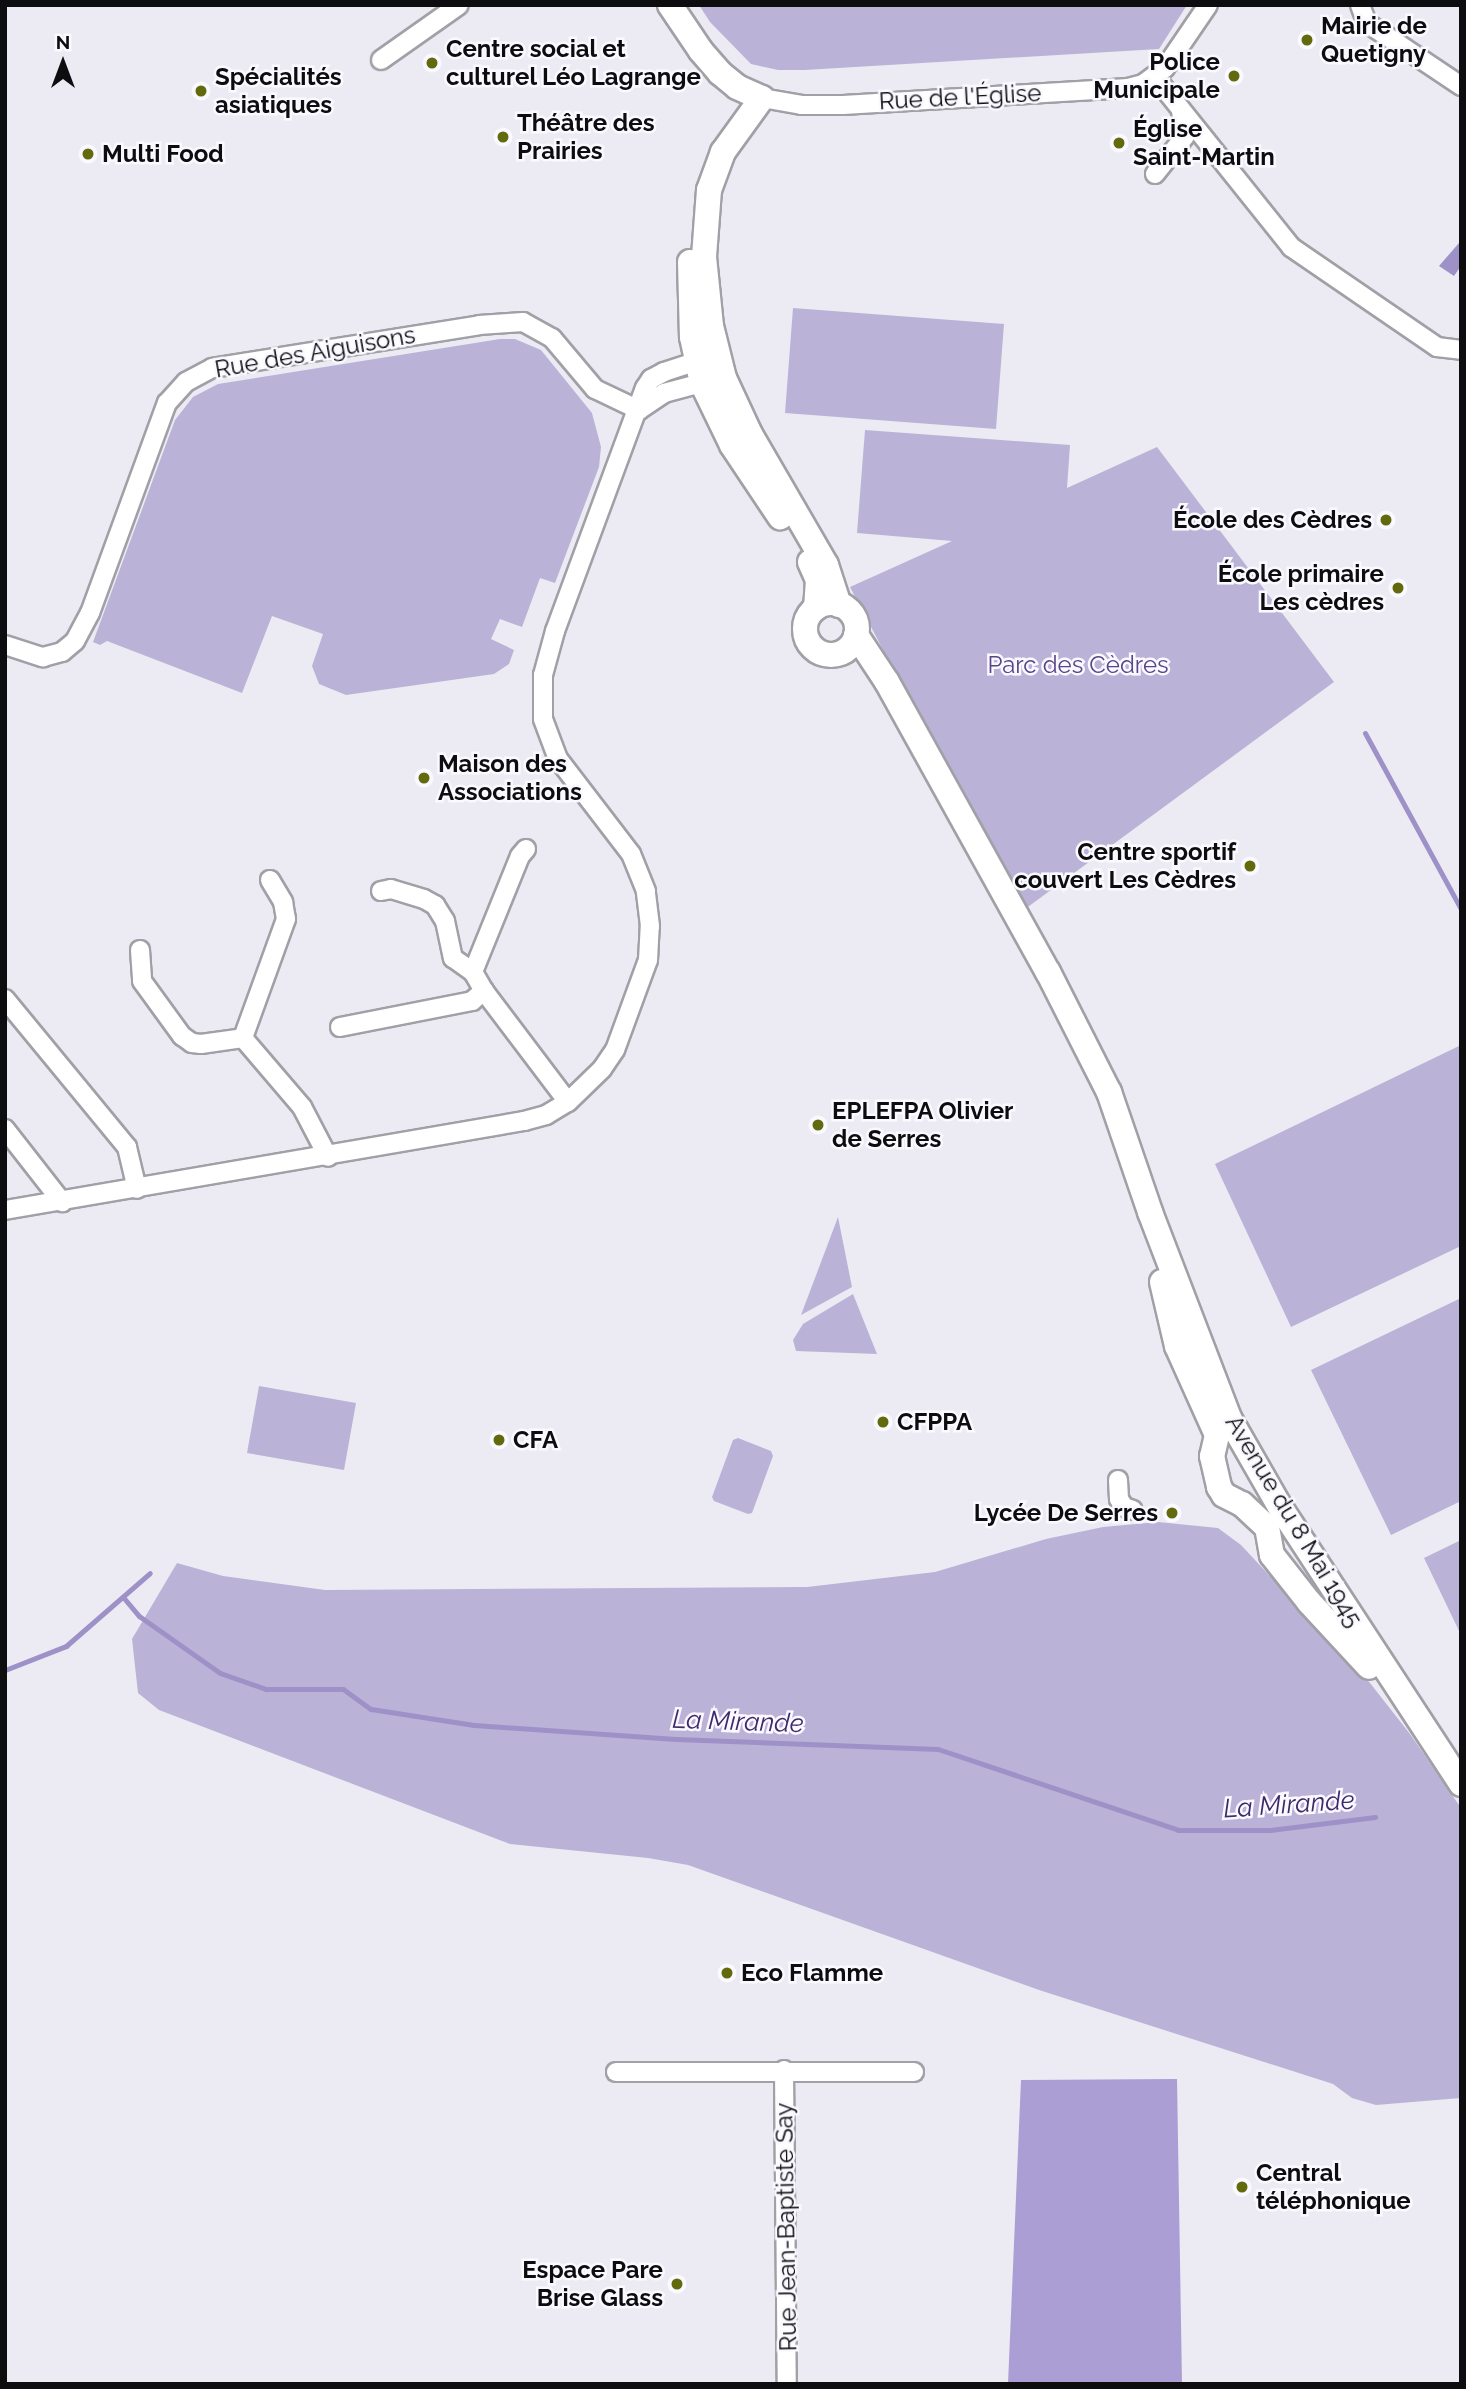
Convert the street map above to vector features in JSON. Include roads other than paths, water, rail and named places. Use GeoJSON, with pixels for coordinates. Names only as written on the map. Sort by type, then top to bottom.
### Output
{"type":"FeatureCollection","features":[{"type":"Feature","properties":{"kind":"main road"},"geometry":{"type":"LineString","coordinates":[[670,5],[701,51],[737,87],[762,98],[723,152],[709,190],[704,257],[710,369]]}},
{"type":"Feature","properties":{"kind":"main road"},"geometry":{"type":"LineString","coordinates":[[737,87],[732,107],[694,198],[690,301],[710,369],[826,565],[827,606],[805,628],[809,643],[821,653],[836,654],[878,667]]}},
{"type":"Feature","properties":{"kind":"main road"},"geometry":{"type":"LineString","coordinates":[[827,606],[852,613],[856,635],[850,647],[836,654]]}},
{"type":"Feature","properties":{"kind":"main road","name":"Avenue du 8 Mai 1945"},"geometry":{"type":"LineString","coordinates":[[856,635],[878,667],[1080,1031],[1109,1092],[1150,1212],[1229,1418],[1280,1507],[1459,1783]]}},
{"type":"Feature","properties":{"kind":"main road","name":"Avenue du 8 Mai 1945"},"geometry":{"type":"LineString","coordinates":[[1150,1212],[1153,1241],[1177,1346],[1217,1435]]}},
{"type":"Feature","properties":{"kind":"main road"},"geometry":{"type":"LineString","coordinates":[[1243,1442],[1217,1435],[1212,1455],[1213,1473],[1224,1495],[1242,1504],[1267,1527],[1272,1555],[1283,1570],[1412,1713]]}},
{"type":"Feature","properties":{"kind":"street"},"geometry":{"type":"LineString","coordinates":[[381,60],[459,5]]}},
{"type":"Feature","properties":{"kind":"street"},"geometry":{"type":"LineString","coordinates":[[1209,5],[1172,60],[1155,77],[1290,247],[1437,347],[1455,352],[1461,350]]}},
{"type":"Feature","properties":{"kind":"street"},"geometry":{"type":"LineString","coordinates":[[1360,5],[1367,23],[1461,86]]}},
{"type":"Feature","properties":{"kind":"street","name":"Rue de l'Église"},"geometry":{"type":"LineString","coordinates":[[762,98],[801,105],[843,105],[1128,88],[1155,77]]}},
{"type":"Feature","properties":{"kind":"street"},"geometry":{"type":"LineString","coordinates":[[1155,174],[1185,136],[1180,107]]}},
{"type":"Feature","properties":{"kind":"street","name":"Rue des Aiguisons"},"geometry":{"type":"LineString","coordinates":[[5,645],[43,657],[62,652],[75,641],[90,613],[167,403],[186,382],[212,368],[479,325],[523,322],[552,338],[595,389],[639,410]]}},
{"type":"Feature","properties":{"kind":"street"},"geometry":{"type":"LineString","coordinates":[[5,1210],[328,1157],[524,1121],[546,1115],[587,1087],[615,1050],[648,960],[650,926],[646,891],[637,866],[573,782],[550,740],[544,719],[543,675],[555,631],[651,379],[710,369]]}},
{"type":"Feature","properties":{"kind":"street"},"geometry":{"type":"LineString","coordinates":[[473,972],[520,856],[526,849]]}},
{"type":"Feature","properties":{"kind":"street"},"geometry":{"type":"LineString","coordinates":[[243,1038],[286,919],[283,902],[270,880]]}},
{"type":"Feature","properties":{"kind":"street"},"geometry":{"type":"LineString","coordinates":[[381,891],[402,892],[435,905],[445,921],[453,958],[473,972],[484,991],[568,1102]]}},
{"type":"Feature","properties":{"kind":"street"},"geometry":{"type":"LineString","coordinates":[[140,950],[142,981],[192,1044],[243,1038]]}},
{"type":"Feature","properties":{"kind":"street"},"geometry":{"type":"LineString","coordinates":[[340,1027],[472,1001],[484,991]]}},
{"type":"Feature","properties":{"kind":"street"},"geometry":{"type":"LineString","coordinates":[[5,999],[127,1147],[137,1189]]}},
{"type":"Feature","properties":{"kind":"street"},"geometry":{"type":"LineString","coordinates":[[243,1038],[302,1107],[328,1157]]}},
{"type":"Feature","properties":{"kind":"street"},"geometry":{"type":"LineString","coordinates":[[5,1129],[62,1202]]}},
{"type":"Feature","properties":{"kind":"street"},"geometry":{"type":"LineString","coordinates":[[1118,1480],[1119,1499],[1124,1507],[1133,1510]]}},
{"type":"Feature","properties":{"kind":"street","name":"Rue Jean-Baptiste Say"},"geometry":{"type":"LineString","coordinates":[[784,2070],[787,2384]]}},
{"type":"Feature","properties":{"kind":"street"},"geometry":{"type":"LineString","coordinates":[[615,2072],[914,2072]]}},
{"type":"Feature","properties":{"kind":"waterway"},"geometry":{"type":"LineString","coordinates":[[1365,733],[1461,909]]}},
{"type":"Feature","properties":{"kind":"waterway"},"geometry":{"type":"LineString","coordinates":[[5,1670],[66,1646],[150,1573]]}},
{"type":"Feature","properties":{"kind":"waterway","name":"La Mirande"},"geometry":{"type":"LineString","coordinates":[[123,1597],[139,1616],[220,1673],[266,1689],[343,1689],[371,1709],[474,1725],[676,1739],[938,1749],[1178,1830],[1270,1830],[1375,1817]]}},
{"type":"Feature","properties":{"kind":"place","name":"Mairie de Quetigny"},"geometry":{"type":"Point","coordinates":[1307,40]}},
{"type":"Feature","properties":{"kind":"place","name":"Centre social et culturel Léo Lagrange"},"geometry":{"type":"Point","coordinates":[432,63]}},
{"type":"Feature","properties":{"kind":"place","name":"Police Municipale"},"geometry":{"type":"Point","coordinates":[1234,76]}},
{"type":"Feature","properties":{"kind":"place","name":"Spécialités asiatiques"},"geometry":{"type":"Point","coordinates":[201,91]}},
{"type":"Feature","properties":{"kind":"place","name":"Théâtre des Prairies"},"geometry":{"type":"Point","coordinates":[503,137]}},
{"type":"Feature","properties":{"kind":"place","name":"Église Saint-Martin"},"geometry":{"type":"Point","coordinates":[1119,143]}},
{"type":"Feature","properties":{"kind":"place","name":"Multi Food"},"geometry":{"type":"Point","coordinates":[88,154]}},
{"type":"Feature","properties":{"kind":"place","name":"École des Cèdres"},"geometry":{"type":"Point","coordinates":[1386,520]}},
{"type":"Feature","properties":{"kind":"place","name":"École primaire Les cèdres"},"geometry":{"type":"Point","coordinates":[1398,588]}},
{"type":"Feature","properties":{"kind":"place","name":"Maison des Associations"},"geometry":{"type":"Point","coordinates":[424,778]}},
{"type":"Feature","properties":{"kind":"place","name":"Centre sportif couvert Les Cèdres"},"geometry":{"type":"Point","coordinates":[1250,866]}},
{"type":"Feature","properties":{"kind":"place","name":"EPLEFPA Olivier de Serres"},"geometry":{"type":"Point","coordinates":[818,1125]}},
{"type":"Feature","properties":{"kind":"place","name":"CFPPA"},"geometry":{"type":"Point","coordinates":[883,1422]}},
{"type":"Feature","properties":{"kind":"place","name":"CFA"},"geometry":{"type":"Point","coordinates":[499,1440]}},
{"type":"Feature","properties":{"kind":"place","name":"Lycée De Serres"},"geometry":{"type":"Point","coordinates":[1172,1513]}},
{"type":"Feature","properties":{"kind":"place","name":"Eco Flamme"},"geometry":{"type":"Point","coordinates":[727,1973]}},
{"type":"Feature","properties":{"kind":"place","name":"Central téléphonique"},"geometry":{"type":"Point","coordinates":[1242,2187]}},
{"type":"Feature","properties":{"kind":"place","name":"Espace Pare Brise Glass"},"geometry":{"type":"Point","coordinates":[677,2284]}},
{"type":"Feature","properties":{"kind":"park label","name":"Parc des Cèdres"},"geometry":{"type":"Point","coordinates":[1078,665]}}]}
